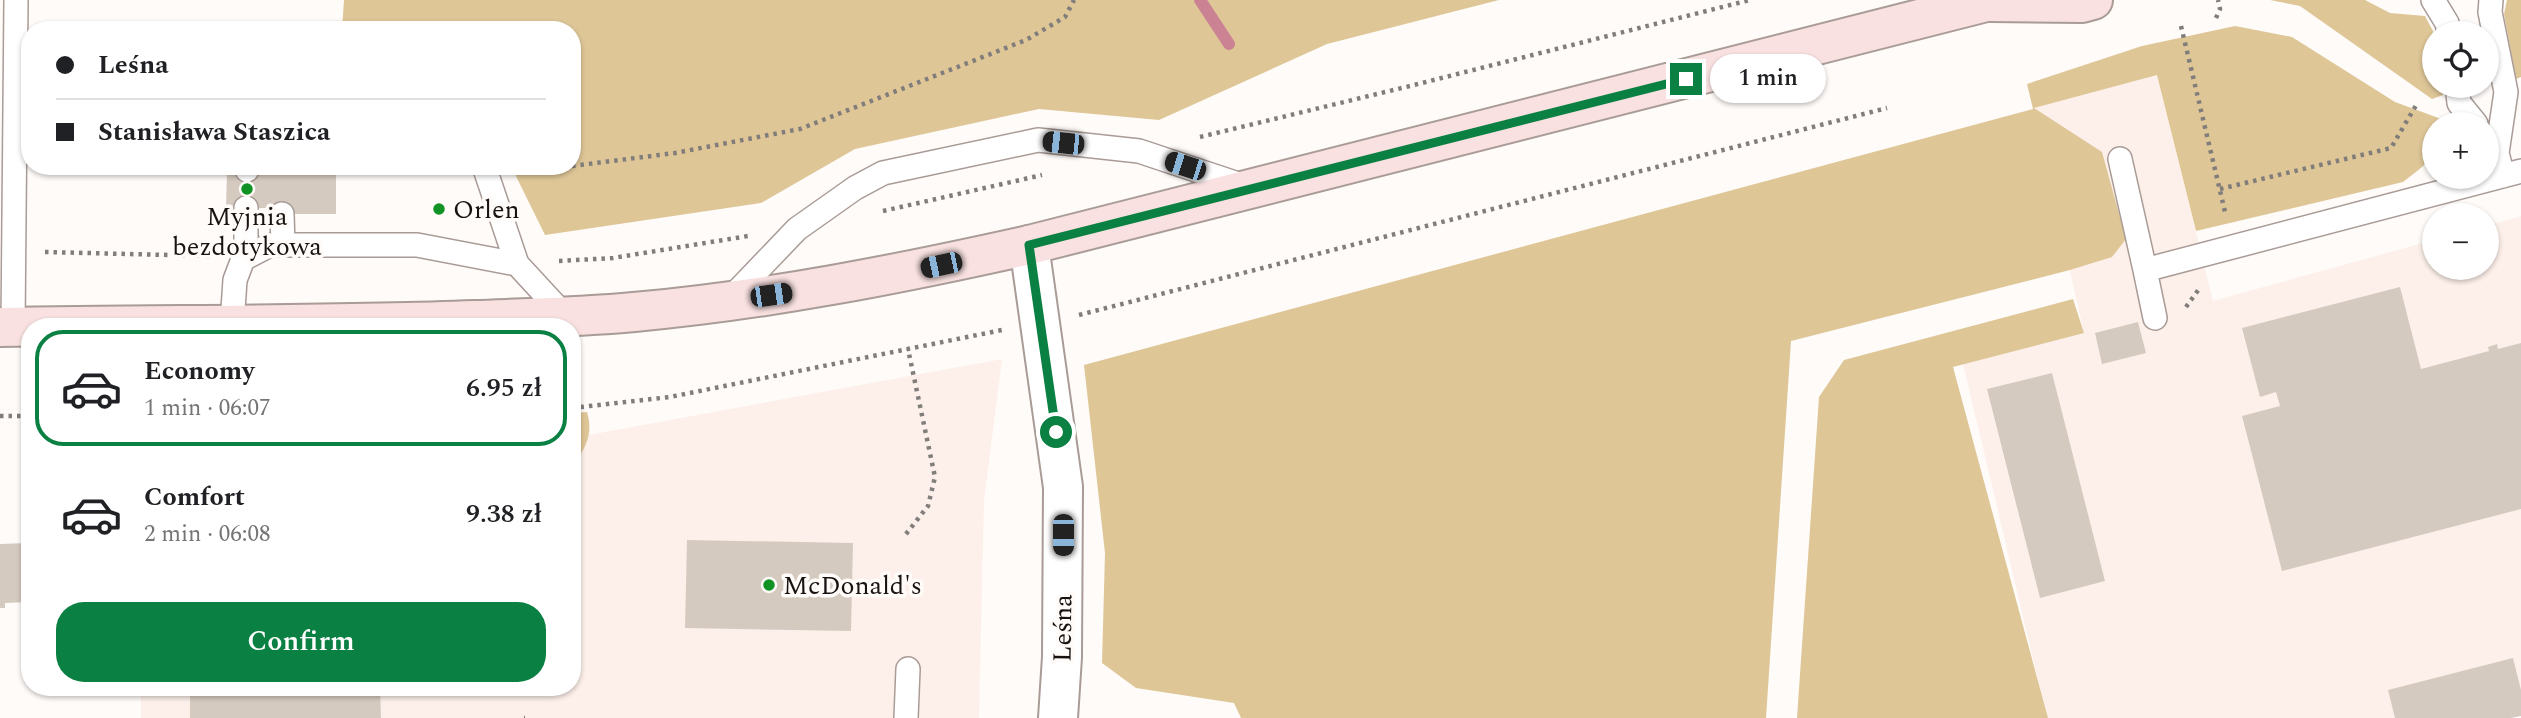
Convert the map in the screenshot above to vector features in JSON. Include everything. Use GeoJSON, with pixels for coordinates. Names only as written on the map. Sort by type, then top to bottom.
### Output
{"type":"FeatureCollection","features":[{"type":"Feature","properties":{"kind":"main road"},"geometry":{"type":"LineString","coordinates":[[510,318],[634,312],[814,289],[918,270],[1253,189],[1992,1],[2082,3],[2093,0]]}},
{"type":"Feature","properties":{"kind":"street","name":"Leśna"},"geometry":{"type":"LineString","coordinates":[[1029,245],[1063,487],[1062,657],[1058,718]]}},
{"type":"Feature","properties":{"kind":"lane"},"geometry":{"type":"LineString","coordinates":[[6,327],[13,252],[16,0]]}},
{"type":"Feature","properties":{"kind":"lane"},"geometry":{"type":"LineString","coordinates":[[2433,0],[2446,21]]}},
{"type":"Feature","properties":{"kind":"lane"},"geometry":{"type":"LineString","coordinates":[[2491,0],[2490,12],[2506,92],[2499,119]]}},
{"type":"Feature","properties":{"kind":"lane"},"geometry":{"type":"LineString","coordinates":[[729,300],[797,229],[855,188],[883,173],[1038,140],[1139,151],[1253,189]]}},
{"type":"Feature","properties":{"kind":"lane"},"geometry":{"type":"LineString","coordinates":[[2145,270],[2512,173],[2499,155]]}},
{"type":"Feature","properties":{"kind":"lane"},"geometry":{"type":"LineString","coordinates":[[2120,159],[2154,315]]}},
{"type":"Feature","properties":{"kind":"lane"},"geometry":{"type":"LineString","coordinates":[[489,175],[517,264],[565,316]]}},
{"type":"Feature","properties":{"kind":"lane"},"geometry":{"type":"LineString","coordinates":[[232,318],[234,280],[246,244],[246,208]]}},
{"type":"Feature","properties":{"kind":"lane"},"geometry":{"type":"LineString","coordinates":[[282,214],[282,245]]}},
{"type":"Feature","properties":{"kind":"lane"},"geometry":{"type":"LineString","coordinates":[[243,259],[270,245],[417,245],[517,264]]}},
{"type":"Feature","properties":{"kind":"lane"},"geometry":{"type":"LineString","coordinates":[[906,718],[908,669]]}},
{"type":"Feature","properties":{"kind":"path"},"geometry":{"type":"LineString","coordinates":[[581,165],[675,153],[800,129],[1026,40],[1065,17],[1074,0]]}},
{"type":"Feature","properties":{"kind":"path"},"geometry":{"type":"LineString","coordinates":[[2216,18],[2220,9],[2218,0]]}},
{"type":"Feature","properties":{"kind":"path"},"geometry":{"type":"LineString","coordinates":[[2181,26],[2234,246]]}},
{"type":"Feature","properties":{"kind":"path"},"geometry":{"type":"LineString","coordinates":[[2220,189],[2391,148],[2418,102]]}},
{"type":"Feature","properties":{"kind":"path"},"geometry":{"type":"LineString","coordinates":[[581,407],[670,397],[1042,324],[1887,108]]}},
{"type":"Feature","properties":{"kind":"path"},"geometry":{"type":"LineString","coordinates":[[13,252],[201,255],[243,259]]}},
{"type":"Feature","properties":{"kind":"path"},"geometry":{"type":"LineString","coordinates":[[2154,315],[2187,307],[2202,284]]}},
{"type":"Feature","properties":{"kind":"path"},"geometry":{"type":"LineString","coordinates":[[906,534],[928,506],[935,477],[908,349]]}},
{"type":"Feature","properties":{"kind":"path"},"geometry":{"type":"LineString","coordinates":[[0,416],[21,416]]}},
{"type":"Feature","properties":{"kind":"shaded area"},"geometry":{"type":"Polygon","coordinates":[[[344,0],[1499,0],[1327,44],[1159,120],[1039,109],[855,149],[761,203],[545,235],[515,175],[581,175],[581,21],[343,21],[344,0]]]}},
{"type":"Feature","properties":{"kind":"shaded area"},"geometry":{"type":"Polygon","coordinates":[[[2270,0],[2365,0],[2390,13],[2425,16],[2428,21],[2422,21],[2422,92],[2300,6],[2270,0]]]}},
{"type":"Feature","properties":{"kind":"shaded area"},"geometry":{"type":"Polygon","coordinates":[[[2507,0],[2521,0],[2521,77],[2516,79],[2504,14],[2507,0]]]}},
{"type":"Feature","properties":{"kind":"shaded area"},"geometry":{"type":"Polygon","coordinates":[[[2235,26],[2292,37],[2395,102],[2422,112],[2422,167],[2403,182],[2196,231],[2157,75],[2034,108],[2102,152],[2126,239],[2112,257],[2070,270],[1791,341],[1766,718],[1241,718],[1234,703],[1136,688],[1102,663],[1105,553],[1084,365],[2033,109],[2027,84],[2142,46],[2235,26]]]}},
{"type":"Feature","properties":{"kind":"shaded area"},"geometry":{"type":"Polygon","coordinates":[[[2157,74],[2213,301],[2422,243],[2422,280],[2499,280],[2499,222],[2521,216],[2521,698],[2440,718],[2047,718],[1961,355],[2084,333],[2033,108],[2157,74]]]}},
{"type":"Feature","properties":{"kind":"shaded area"},"geometry":{"type":"Polygon","coordinates":[[[2073,299],[2084,333],[1953,367],[2048,718],[1797,718],[1819,397],[1844,360],[2073,299]]]}},
{"type":"Feature","properties":{"kind":"shaded area"},"geometry":{"type":"Polygon","coordinates":[[[1002,359],[984,501],[979,718],[141,718],[141,696],[581,696],[581,436],[1002,359]]]}},
{"type":"Feature","properties":{"kind":"shaded area"},"geometry":{"type":"Polygon","coordinates":[[[581,412],[587,412],[589,426],[588,438],[581,453],[581,412]]]}},
{"type":"Feature","properties":{"kind":"building"},"geometry":{"type":"Polygon","coordinates":[[[227,175],[336,175],[336,214],[267,214],[267,208],[226,208],[227,175]]]}},
{"type":"Feature","properties":{"kind":"building"},"geometry":{"type":"Polygon","coordinates":[[[2400,287],[2421,369],[2489,351],[2488,347],[2497,344],[2498,349],[2521,343],[2521,509],[2282,571],[2242,416],[2280,406],[2276,392],[2260,397],[2242,328],[2400,287]]]}},
{"type":"Feature","properties":{"kind":"building"},"geometry":{"type":"Polygon","coordinates":[[[2138,322],[2146,353],[2102,364],[2095,333],[2138,322]]]}},
{"type":"Feature","properties":{"kind":"building"},"geometry":{"type":"Polygon","coordinates":[[[2052,373],[2105,581],[2040,598],[1987,389],[2052,373]]]}},
{"type":"Feature","properties":{"kind":"building","name":"McDonald's"},"geometry":{"type":"Polygon","coordinates":[[[687,540],[853,543],[851,631],[685,628],[687,540]]]}},
{"type":"Feature","properties":{"kind":"building"},"geometry":{"type":"Polygon","coordinates":[[[21,543],[21,602],[5,603],[5,608],[0,608],[0,544],[21,543]]]}},
{"type":"Feature","properties":{"kind":"building"},"geometry":{"type":"Polygon","coordinates":[[[2513,658],[2521,690],[2521,716],[2395,718],[2388,690],[2513,658]]]}},
{"type":"Feature","properties":{"kind":"building"},"geometry":{"type":"Polygon","coordinates":[[[190,696],[380,696],[381,718],[190,718],[190,696]]]}},
{"type":"Feature","properties":{"kind":"waterway"},"geometry":{"type":"LineString","coordinates":[[1200,0],[1229,44]]}},
{"type":"Feature","properties":{"kind":"place","name":"Myjnia bezdotykowa"},"geometry":{"type":"Point","coordinates":[247,189]}},
{"type":"Feature","properties":{"kind":"place","name":"Orlen"},"geometry":{"type":"Point","coordinates":[439,209]}},
{"type":"Feature","properties":{"kind":"place","name":"McDonald's"},"geometry":{"type":"Point","coordinates":[769,585]}},
{"type":"Feature","properties":{"kind":"route"},"geometry":{"type":"LineString","coordinates":[[1056,432],[1029,245],[1686,79]]}}]}
